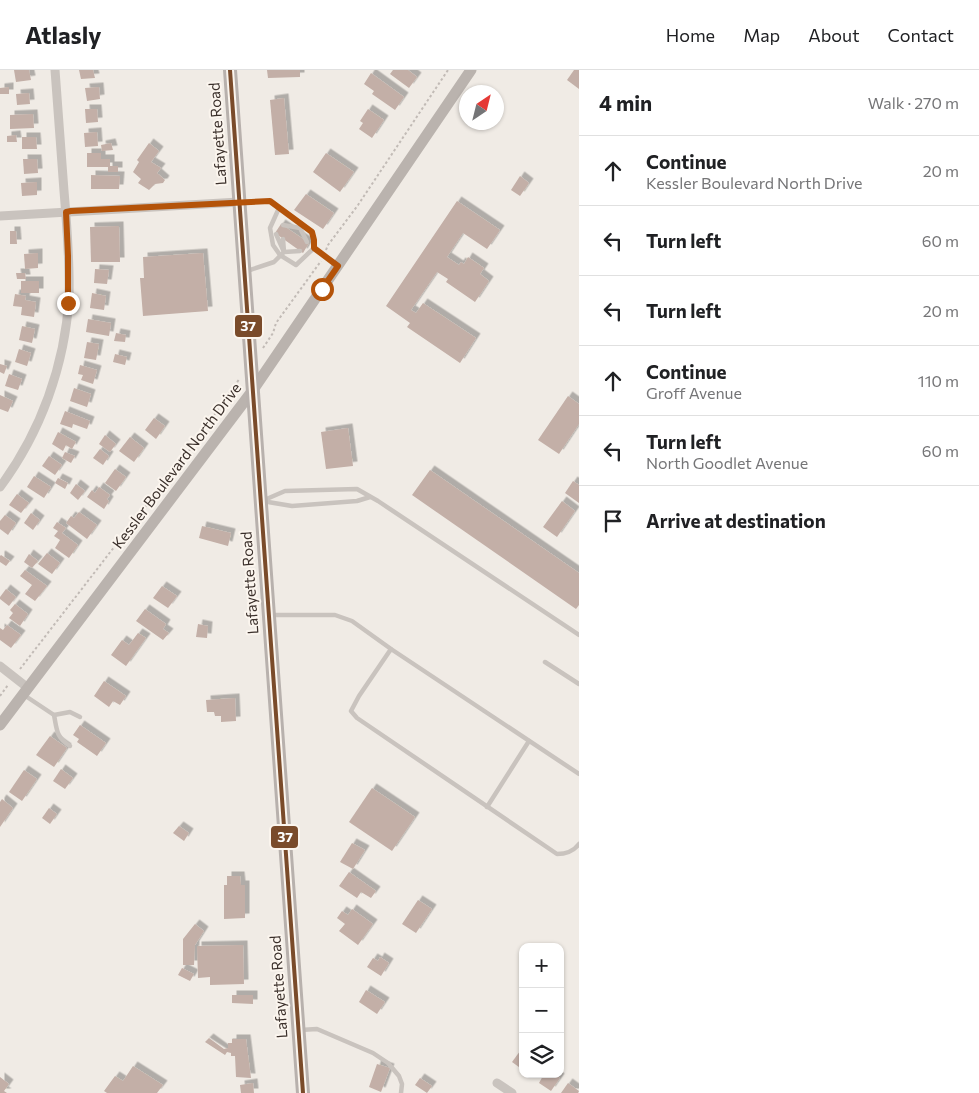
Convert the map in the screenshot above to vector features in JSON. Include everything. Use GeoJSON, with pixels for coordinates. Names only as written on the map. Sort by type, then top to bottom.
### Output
{"type":"FeatureCollection","features":[{"type":"Feature","properties":{"kind":"main road","name":"Lafayette Road"},"geometry":{"type":"LineString","coordinates":[[230,70],[303,1093]]}},
{"type":"Feature","properties":{"kind":"main road","name":"Kessler Boulevard North Drive"},"geometry":{"type":"LineString","coordinates":[[0,725],[253,390],[471,70]]}},
{"type":"Feature","properties":{"kind":"street"},"geometry":{"type":"LineString","coordinates":[[0,487],[18,460],[38,422],[60,359],[65,331],[68,298],[68,256],[55,70]]}},
{"type":"Feature","properties":{"kind":"street"},"geometry":{"type":"LineString","coordinates":[[0,216],[239,202]]}},
{"type":"Feature","properties":{"kind":"street"},"geometry":{"type":"LineString","coordinates":[[0,666],[14,677],[26,691]]}},
{"type":"Feature","properties":{"kind":"street"},"geometry":{"type":"LineString","coordinates":[[497,1083],[512,1093]]}},
{"type":"Feature","properties":{"kind":"lane"},"geometry":{"type":"LineString","coordinates":[[239,202],[270,201],[279,208],[301,226],[312,232],[314,248],[296,265],[273,246],[270,228],[279,208]]}},
{"type":"Feature","properties":{"kind":"lane"},"geometry":{"type":"LineString","coordinates":[[283,225],[301,226]]}},
{"type":"Feature","properties":{"kind":"lane"},"geometry":{"type":"LineString","coordinates":[[290,230],[301,226]]}},
{"type":"Feature","properties":{"kind":"lane"},"geometry":{"type":"LineString","coordinates":[[301,226],[301,237]]}},
{"type":"Feature","properties":{"kind":"lane"},"geometry":{"type":"LineString","coordinates":[[301,226],[307,242]]}},
{"type":"Feature","properties":{"kind":"lane"},"geometry":{"type":"LineString","coordinates":[[276,234],[282,254]]}},
{"type":"Feature","properties":{"kind":"lane"},"geometry":{"type":"LineString","coordinates":[[282,254],[283,239]]}},
{"type":"Feature","properties":{"kind":"lane"},"geometry":{"type":"LineString","coordinates":[[244,272],[274,262],[282,254],[294,247]]}},
{"type":"Feature","properties":{"kind":"lane"},"geometry":{"type":"LineString","coordinates":[[314,248],[338,266]]}},
{"type":"Feature","properties":{"kind":"lane"},"geometry":{"type":"LineString","coordinates":[[282,254],[300,251]]}},
{"type":"Feature","properties":{"kind":"lane"},"geometry":{"type":"LineString","coordinates":[[261,501],[285,491],[357,489],[378,500],[579,635]]}},
{"type":"Feature","properties":{"kind":"lane"},"geometry":{"type":"LineString","coordinates":[[261,501],[292,506],[357,501],[370,497]]}},
{"type":"Feature","properties":{"kind":"lane"},"geometry":{"type":"LineString","coordinates":[[269,616],[335,616],[352,621],[528,741],[579,773]]}},
{"type":"Feature","properties":{"kind":"lane"},"geometry":{"type":"LineString","coordinates":[[391,649],[351,711],[357,718],[557,854],[567,854],[579,844]]}},
{"type":"Feature","properties":{"kind":"lane"},"geometry":{"type":"LineString","coordinates":[[545,662],[579,684]]}},
{"type":"Feature","properties":{"kind":"lane"},"geometry":{"type":"LineString","coordinates":[[26,691],[54,715],[57,732],[63,741],[70,746]]}},
{"type":"Feature","properties":{"kind":"lane"},"geometry":{"type":"LineString","coordinates":[[54,715],[70,712],[80,717]]}},
{"type":"Feature","properties":{"kind":"lane"},"geometry":{"type":"LineString","coordinates":[[487,807],[528,741]]}},
{"type":"Feature","properties":{"kind":"lane"},"geometry":{"type":"LineString","coordinates":[[298,1030],[317,1029],[373,1053],[388,1063],[399,1076],[402,1084],[401,1093]]}},
{"type":"Feature","properties":{"kind":"path"},"geometry":{"type":"LineString","coordinates":[[0,696],[152,498],[170,478],[230,390],[270,338],[276,323],[320,264],[328,245],[358,205],[448,70]]}},
{"type":"Feature","properties":{"kind":"building"},"geometry":{"type":"Polygon","coordinates":[[[14,70],[29,70],[31,80],[16,82],[14,70]]]}},
{"type":"Feature","properties":{"kind":"building"},"geometry":{"type":"Polygon","coordinates":[[[79,70],[93,70],[95,78],[81,79],[79,70]]]}},
{"type":"Feature","properties":{"kind":"building"},"geometry":{"type":"Polygon","coordinates":[[[267,70],[300,70],[300,77],[268,78],[267,70]]]}},
{"type":"Feature","properties":{"kind":"building"},"geometry":{"type":"Polygon","coordinates":[[[393,70],[408,70],[417,77],[409,88],[390,74],[393,70]]]}},
{"type":"Feature","properties":{"kind":"building"},"geometry":{"type":"Polygon","coordinates":[[[574,70],[579,70],[579,89],[567,80],[574,70]]]}},
{"type":"Feature","properties":{"kind":"building"},"geometry":{"type":"Polygon","coordinates":[[[371,73],[404,97],[395,110],[372,94],[374,91],[364,84],[371,73]]]}},
{"type":"Feature","properties":{"kind":"building"},"geometry":{"type":"Polygon","coordinates":[[[9,87],[9,94],[0,94],[0,88],[9,87]]]}},
{"type":"Feature","properties":{"kind":"building"},"geometry":{"type":"Polygon","coordinates":[[[99,87],[100,99],[87,101],[85,88],[99,87]]]}},
{"type":"Feature","properties":{"kind":"building"},"geometry":{"type":"Polygon","coordinates":[[[29,93],[30,104],[17,105],[16,94],[29,93]]]}},
{"type":"Feature","properties":{"kind":"building"},"geometry":{"type":"Polygon","coordinates":[[[284,98],[289,154],[275,155],[270,100],[284,98]]]}},
{"type":"Feature","properties":{"kind":"building"},"geometry":{"type":"Polygon","coordinates":[[[85,109],[97,109],[98,122],[86,123],[85,109]]]}},
{"type":"Feature","properties":{"kind":"building"},"geometry":{"type":"Polygon","coordinates":[[[368,109],[384,120],[372,138],[359,129],[363,123],[360,121],[368,109]]]}},
{"type":"Feature","properties":{"kind":"building"},"geometry":{"type":"Polygon","coordinates":[[[33,114],[34,128],[10,129],[10,115],[33,114]]]}},
{"type":"Feature","properties":{"kind":"building"},"geometry":{"type":"Polygon","coordinates":[[[97,132],[98,146],[85,147],[84,133],[97,132]]]}},
{"type":"Feature","properties":{"kind":"building"},"geometry":{"type":"Polygon","coordinates":[[[16,135],[17,142],[7,142],[7,136],[16,135]]]}},
{"type":"Feature","properties":{"kind":"building"},"geometry":{"type":"Polygon","coordinates":[[[22,137],[36,137],[37,149],[22,149],[22,137]]]}},
{"type":"Feature","properties":{"kind":"building"},"geometry":{"type":"Polygon","coordinates":[[[111,143],[113,150],[102,151],[101,145],[111,143]]]}},
{"type":"Feature","properties":{"kind":"building"},"geometry":{"type":"Polygon","coordinates":[[[149,143],[159,151],[151,162],[161,168],[157,173],[165,180],[163,183],[155,184],[149,190],[138,183],[141,179],[133,172],[139,162],[137,160],[149,143]]]}},
{"type":"Feature","properties":{"kind":"building"},"geometry":{"type":"Polygon","coordinates":[[[87,153],[101,153],[101,159],[110,159],[110,166],[118,166],[118,172],[108,172],[108,167],[87,167],[87,153]]]}},
{"type":"Feature","properties":{"kind":"building"},"geometry":{"type":"Polygon","coordinates":[[[326,153],[354,172],[340,192],[313,172],[326,153]]]}},
{"type":"Feature","properties":{"kind":"building"},"geometry":{"type":"Polygon","coordinates":[[[23,159],[37,159],[38,173],[24,174],[23,159]]]}},
{"type":"Feature","properties":{"kind":"building"},"geometry":{"type":"Polygon","coordinates":[[[91,175],[120,176],[119,189],[91,189],[91,175]]]}},
{"type":"Feature","properties":{"kind":"building"},"geometry":{"type":"Polygon","coordinates":[[[520,176],[529,183],[520,196],[511,190],[520,176]]]}},
{"type":"Feature","properties":{"kind":"building"},"geometry":{"type":"Polygon","coordinates":[[[37,182],[37,195],[22,196],[21,183],[37,182]]]}},
{"type":"Feature","properties":{"kind":"building"},"geometry":{"type":"Polygon","coordinates":[[[306,194],[334,213],[323,229],[294,210],[306,194]]]}},
{"type":"Feature","properties":{"kind":"building"},"geometry":{"type":"Polygon","coordinates":[[[457,201],[500,230],[487,249],[463,233],[447,257],[459,265],[461,262],[464,264],[468,257],[484,268],[480,274],[489,281],[475,302],[446,282],[448,279],[437,272],[411,310],[416,313],[423,303],[476,338],[460,363],[407,327],[410,323],[386,306],[457,201]]]}},
{"type":"Feature","properties":{"kind":"building"},"geometry":{"type":"Polygon","coordinates":[[[281,224],[309,243],[303,253],[275,233],[281,224]]]}},
{"type":"Feature","properties":{"kind":"building"},"geometry":{"type":"Polygon","coordinates":[[[119,226],[120,262],[91,262],[90,227],[119,226]]]}},
{"type":"Feature","properties":{"kind":"building"},"geometry":{"type":"Polygon","coordinates":[[[10,231],[16,231],[17,244],[10,244],[10,231]]]}},
{"type":"Feature","properties":{"kind":"building"},"geometry":{"type":"Polygon","coordinates":[[[38,253],[38,268],[25,269],[24,254],[38,253]]]}},
{"type":"Feature","properties":{"kind":"building"},"geometry":{"type":"Polygon","coordinates":[[[203,253],[208,311],[143,316],[140,278],[144,278],[143,257],[203,253]]]}},
{"type":"Feature","properties":{"kind":"building"},"geometry":{"type":"Polygon","coordinates":[[[95,269],[109,270],[107,284],[94,283],[95,269]]]}},
{"type":"Feature","properties":{"kind":"building"},"geometry":{"type":"Polygon","coordinates":[[[16,273],[25,273],[26,279],[17,279],[16,273]]]}},
{"type":"Feature","properties":{"kind":"building"},"geometry":{"type":"Polygon","coordinates":[[[21,281],[39,281],[39,293],[21,293],[21,281]]]}},
{"type":"Feature","properties":{"kind":"building"},"geometry":{"type":"Polygon","coordinates":[[[92,293],[106,296],[104,310],[90,308],[92,293]]]}},
{"type":"Feature","properties":{"kind":"building"},"geometry":{"type":"Polygon","coordinates":[[[15,294],[26,296],[25,300],[36,302],[34,317],[21,315],[22,307],[13,306],[15,294]]]}},
{"type":"Feature","properties":{"kind":"building"},"geometry":{"type":"Polygon","coordinates":[[[88,319],[111,323],[109,336],[86,332],[88,319]]]}},
{"type":"Feature","properties":{"kind":"building"},"geometry":{"type":"Polygon","coordinates":[[[22,326],[35,329],[32,343],[19,340],[22,326]]]}},
{"type":"Feature","properties":{"kind":"building"},"geometry":{"type":"Polygon","coordinates":[[[116,333],[126,335],[125,342],[114,341],[116,333]]]}},
{"type":"Feature","properties":{"kind":"building"},"geometry":{"type":"Polygon","coordinates":[[[87,342],[99,344],[96,360],[84,358],[87,342]]]}},
{"type":"Feature","properties":{"kind":"building"},"geometry":{"type":"Polygon","coordinates":[[[19,349],[31,353],[27,366],[15,362],[19,349]]]}},
{"type":"Feature","properties":{"kind":"building"},"geometry":{"type":"Polygon","coordinates":[[[115,354],[127,357],[125,365],[113,362],[115,354]]]}},
{"type":"Feature","properties":{"kind":"building"},"geometry":{"type":"Polygon","coordinates":[[[0,364],[7,366],[4,374],[0,372],[0,364]]]}},
{"type":"Feature","properties":{"kind":"building"},"geometry":{"type":"Polygon","coordinates":[[[80,365],[97,370],[93,384],[81,380],[83,375],[78,374],[80,365]]]}},
{"type":"Feature","properties":{"kind":"building"},"geometry":{"type":"Polygon","coordinates":[[[9,374],[22,379],[18,390],[5,386],[9,374]]]}},
{"type":"Feature","properties":{"kind":"building"},"geometry":{"type":"Polygon","coordinates":[[[74,388],[91,394],[87,407],[70,401],[74,388]]]}},
{"type":"Feature","properties":{"kind":"building"},"geometry":{"type":"Polygon","coordinates":[[[0,395],[13,401],[8,412],[0,409],[0,395]]]}},
{"type":"Feature","properties":{"kind":"building"},"geometry":{"type":"Polygon","coordinates":[[[568,396],[579,404],[579,424],[559,454],[538,440],[568,396]]]}},
{"type":"Feature","properties":{"kind":"building"},"geometry":{"type":"Polygon","coordinates":[[[65,411],[90,421],[87,429],[73,424],[72,428],[60,424],[65,411]]]}},
{"type":"Feature","properties":{"kind":"building"},"geometry":{"type":"Polygon","coordinates":[[[154,418],[165,426],[156,439],[145,430],[154,418]]]}},
{"type":"Feature","properties":{"kind":"building"},"geometry":{"type":"Polygon","coordinates":[[[348,428],[353,466],[326,469],[321,432],[348,428]]]}},
{"type":"Feature","properties":{"kind":"building"},"geometry":{"type":"Polygon","coordinates":[[[58,432],[76,442],[72,449],[66,445],[63,451],[52,444],[58,432]]]}},
{"type":"Feature","properties":{"kind":"building"},"geometry":{"type":"Polygon","coordinates":[[[105,435],[116,444],[110,452],[99,444],[105,435]]]}},
{"type":"Feature","properties":{"kind":"building"},"geometry":{"type":"Polygon","coordinates":[[[130,437],[144,448],[134,462],[119,451],[130,437]]]}},
{"type":"Feature","properties":{"kind":"building"},"geometry":{"type":"Polygon","coordinates":[[[100,449],[109,456],[103,465],[93,458],[100,449]]]}},
{"type":"Feature","properties":{"kind":"building"},"geometry":{"type":"Polygon","coordinates":[[[65,452],[75,456],[71,463],[62,458],[65,452]]]}},
{"type":"Feature","properties":{"kind":"building"},"geometry":{"type":"Polygon","coordinates":[[[49,456],[62,465],[55,475],[42,466],[49,456]]]}},
{"type":"Feature","properties":{"kind":"building"},"geometry":{"type":"Polygon","coordinates":[[[115,469],[126,477],[116,491],[105,483],[115,469]]]}},
{"type":"Feature","properties":{"kind":"building"},"geometry":{"type":"Polygon","coordinates":[[[430,470],[579,573],[579,605],[576,609],[412,495],[430,470]]]}},
{"type":"Feature","properties":{"kind":"building"},"geometry":{"type":"Polygon","coordinates":[[[34,476],[51,487],[44,498],[27,487],[34,476]]]}},
{"type":"Feature","properties":{"kind":"building"},"geometry":{"type":"Polygon","coordinates":[[[58,478],[68,483],[65,489],[55,483],[58,478]]]}},
{"type":"Feature","properties":{"kind":"building"},"geometry":{"type":"Polygon","coordinates":[[[573,481],[579,485],[579,503],[565,493],[573,481]]]}},
{"type":"Feature","properties":{"kind":"building"},"geometry":{"type":"Polygon","coordinates":[[[76,484],[85,491],[78,500],[70,493],[76,484]]]}},
{"type":"Feature","properties":{"kind":"building"},"geometry":{"type":"Polygon","coordinates":[[[99,487],[110,495],[104,509],[87,497],[92,490],[95,493],[99,487]]]}},
{"type":"Feature","properties":{"kind":"building"},"geometry":{"type":"Polygon","coordinates":[[[17,494],[29,503],[21,513],[9,505],[17,494]]]}},
{"type":"Feature","properties":{"kind":"building"},"geometry":{"type":"Polygon","coordinates":[[[562,501],[575,511],[557,537],[543,527],[562,501]]]}},
{"type":"Feature","properties":{"kind":"building"},"geometry":{"type":"Polygon","coordinates":[[[79,512],[97,525],[87,539],[66,523],[71,516],[74,518],[79,512]]]}},
{"type":"Feature","properties":{"kind":"building"},"geometry":{"type":"Polygon","coordinates":[[[31,513],[40,520],[33,530],[24,523],[31,513]]]}},
{"type":"Feature","properties":{"kind":"building"},"geometry":{"type":"Polygon","coordinates":[[[5,515],[16,523],[8,535],[0,529],[0,521],[5,515]]]}},
{"type":"Feature","properties":{"kind":"building"},"geometry":{"type":"Polygon","coordinates":[[[57,522],[66,528],[62,533],[78,545],[69,558],[55,548],[60,540],[54,536],[58,531],[53,528],[57,522]]]}},
{"type":"Feature","properties":{"kind":"building"},"geometry":{"type":"Polygon","coordinates":[[[202,526],[231,533],[228,546],[199,538],[202,526]]]}},
{"type":"Feature","properties":{"kind":"building"},"geometry":{"type":"Polygon","coordinates":[[[47,553],[60,563],[52,574],[38,564],[47,553]]]}},
{"type":"Feature","properties":{"kind":"building"},"geometry":{"type":"Polygon","coordinates":[[[29,554],[38,561],[32,568],[24,562],[29,554]]]}},
{"type":"Feature","properties":{"kind":"building"},"geometry":{"type":"Polygon","coordinates":[[[1,555],[10,561],[6,566],[0,562],[1,555]]]}},
{"type":"Feature","properties":{"kind":"building"},"geometry":{"type":"Polygon","coordinates":[[[25,570],[47,586],[35,601],[25,594],[32,585],[20,576],[25,570]]]}},
{"type":"Feature","properties":{"kind":"building"},"geometry":{"type":"Polygon","coordinates":[[[162,586],[177,596],[168,608],[153,598],[162,586]]]}},
{"type":"Feature","properties":{"kind":"building"},"geometry":{"type":"Polygon","coordinates":[[[6,589],[16,597],[9,606],[0,599],[6,589]]]}},
{"type":"Feature","properties":{"kind":"building"},"geometry":{"type":"Polygon","coordinates":[[[15,604],[28,614],[20,626],[9,618],[13,613],[10,610],[15,604]]]}},
{"type":"Feature","properties":{"kind":"building"},"geometry":{"type":"Polygon","coordinates":[[[145,609],[166,624],[163,629],[169,633],[163,640],[136,621],[145,609]]]}},
{"type":"Feature","properties":{"kind":"building"},"geometry":{"type":"Polygon","coordinates":[[[198,624],[208,626],[207,638],[196,637],[198,624]]]}},
{"type":"Feature","properties":{"kind":"building"},"geometry":{"type":"Polygon","coordinates":[[[7,625],[21,635],[11,648],[0,640],[0,628],[3,630],[7,625]]]}},
{"type":"Feature","properties":{"kind":"building"},"geometry":{"type":"Polygon","coordinates":[[[138,633],[146,638],[126,666],[111,655],[122,640],[129,645],[138,633]]]}},
{"type":"Feature","properties":{"kind":"building"},"geometry":{"type":"Polygon","coordinates":[[[104,681],[126,696],[120,705],[113,701],[109,707],[94,696],[104,681]]]}},
{"type":"Feature","properties":{"kind":"building"},"geometry":{"type":"Polygon","coordinates":[[[235,698],[236,721],[221,722],[221,716],[215,716],[214,712],[207,712],[206,700],[235,698]]]}},
{"type":"Feature","properties":{"kind":"building"},"geometry":{"type":"Polygon","coordinates":[[[80,725],[106,743],[97,756],[77,742],[79,739],[73,735],[80,725]]]}},
{"type":"Feature","properties":{"kind":"building"},"geometry":{"type":"Polygon","coordinates":[[[50,736],[67,748],[54,767],[36,755],[50,736]]]}},
{"type":"Feature","properties":{"kind":"building"},"geometry":{"type":"Polygon","coordinates":[[[61,769],[73,778],[65,789],[53,781],[61,769]]]}},
{"type":"Feature","properties":{"kind":"building"},"geometry":{"type":"Polygon","coordinates":[[[24,770],[37,779],[22,801],[9,792],[24,770]]]}},
{"type":"Feature","properties":{"kind":"building"},"geometry":{"type":"Polygon","coordinates":[[[372,788],[415,817],[392,851],[349,822],[372,788]]]}},
{"type":"Feature","properties":{"kind":"building"},"geometry":{"type":"Polygon","coordinates":[[[2,799],[13,808],[0,827],[0,802],[2,799]]]}},
{"type":"Feature","properties":{"kind":"building"},"geometry":{"type":"Polygon","coordinates":[[[49,808],[57,814],[50,824],[42,818],[49,808]]]}},
{"type":"Feature","properties":{"kind":"building"},"geometry":{"type":"Polygon","coordinates":[[[179,826],[189,833],[184,841],[173,833],[179,826]]]}},
{"type":"Feature","properties":{"kind":"building"},"geometry":{"type":"Polygon","coordinates":[[[352,843],[365,850],[353,869],[340,862],[352,843]]]}},
{"type":"Feature","properties":{"kind":"building"},"geometry":{"type":"Polygon","coordinates":[[[349,872],[376,891],[371,898],[361,892],[357,898],[339,886],[349,872]]]}},
{"type":"Feature","properties":{"kind":"building"},"geometry":{"type":"Polygon","coordinates":[[[227,876],[240,876],[241,885],[245,885],[245,918],[224,919],[224,885],[227,885],[227,876]]]}},
{"type":"Feature","properties":{"kind":"building"},"geometry":{"type":"Polygon","coordinates":[[[418,900],[432,909],[416,933],[402,924],[418,900]]]}},
{"type":"Feature","properties":{"kind":"building"},"geometry":{"type":"Polygon","coordinates":[[[352,909],[373,924],[358,945],[339,931],[345,924],[337,918],[342,911],[348,915],[352,909]]]}},
{"type":"Feature","properties":{"kind":"building"},"geometry":{"type":"Polygon","coordinates":[[[195,924],[204,931],[195,945],[194,965],[183,965],[183,939],[195,924]]]}},
{"type":"Feature","properties":{"kind":"building"},"geometry":{"type":"Polygon","coordinates":[[[243,945],[244,984],[210,985],[210,977],[198,978],[197,946],[243,945]]]}},
{"type":"Feature","properties":{"kind":"building"},"geometry":{"type":"Polygon","coordinates":[[[380,957],[389,963],[381,976],[367,967],[373,958],[378,961],[380,957]]]}},
{"type":"Feature","properties":{"kind":"building"},"geometry":{"type":"Polygon","coordinates":[[[182,968],[194,974],[190,981],[178,975],[182,968]]]}},
{"type":"Feature","properties":{"kind":"building"},"geometry":{"type":"Polygon","coordinates":[[[366,990],[385,1002],[377,1014],[359,1002],[366,990]]]}},
{"type":"Feature","properties":{"kind":"building"},"geometry":{"type":"Polygon","coordinates":[[[232,995],[253,995],[253,1004],[232,1003],[232,995]]]}},
{"type":"Feature","properties":{"kind":"building"},"geometry":{"type":"Polygon","coordinates":[[[209,1038],[224,1049],[228,1048],[228,1043],[232,1043],[232,1039],[246,1039],[251,1078],[236,1077],[235,1056],[231,1056],[231,1053],[227,1052],[225,1055],[205,1042],[209,1038]]]}},
{"type":"Feature","properties":{"kind":"building"},"geometry":{"type":"Polygon","coordinates":[[[519,1052],[519,1067],[512,1062],[519,1052]]]}},
{"type":"Feature","properties":{"kind":"building"},"geometry":{"type":"Polygon","coordinates":[[[377,1064],[390,1068],[381,1092],[369,1087],[377,1064]]]}},
{"type":"Feature","properties":{"kind":"building"},"geometry":{"type":"Polygon","coordinates":[[[133,1066],[163,1085],[157,1093],[107,1093],[104,1091],[115,1076],[123,1081],[133,1066]]]}},
{"type":"Feature","properties":{"kind":"building"},"geometry":{"type":"Polygon","coordinates":[[[0,1077],[9,1084],[4,1091],[7,1093],[0,1093],[0,1077]]]}},
{"type":"Feature","properties":{"kind":"building"},"geometry":{"type":"Polygon","coordinates":[[[420,1078],[432,1086],[427,1093],[415,1085],[420,1078]]]}},
{"type":"Feature","properties":{"kind":"building"},"geometry":{"type":"Polygon","coordinates":[[[542,1078],[560,1078],[551,1091],[539,1083],[542,1078]]]}},
{"type":"Feature","properties":{"kind":"building"},"geometry":{"type":"Polygon","coordinates":[[[253,1083],[254,1093],[241,1093],[240,1085],[253,1083]]]}},
{"type":"Feature","properties":{"kind":"building"},"geometry":{"type":"Polygon","coordinates":[[[568,1083],[579,1091],[578,1093],[561,1093],[568,1083]]]}},
{"type":"Feature","properties":{"kind":"transit line","name":"37"},"geometry":{"type":"LineString","coordinates":[[230,70],[303,1093]]}},
{"type":"Feature","properties":{"kind":"route"},"geometry":{"type":"LineString","coordinates":[[68,303],[69,280],[66,212],[71,211],[270,201],[312,232],[314,248],[338,266],[322,289]]}}]}
